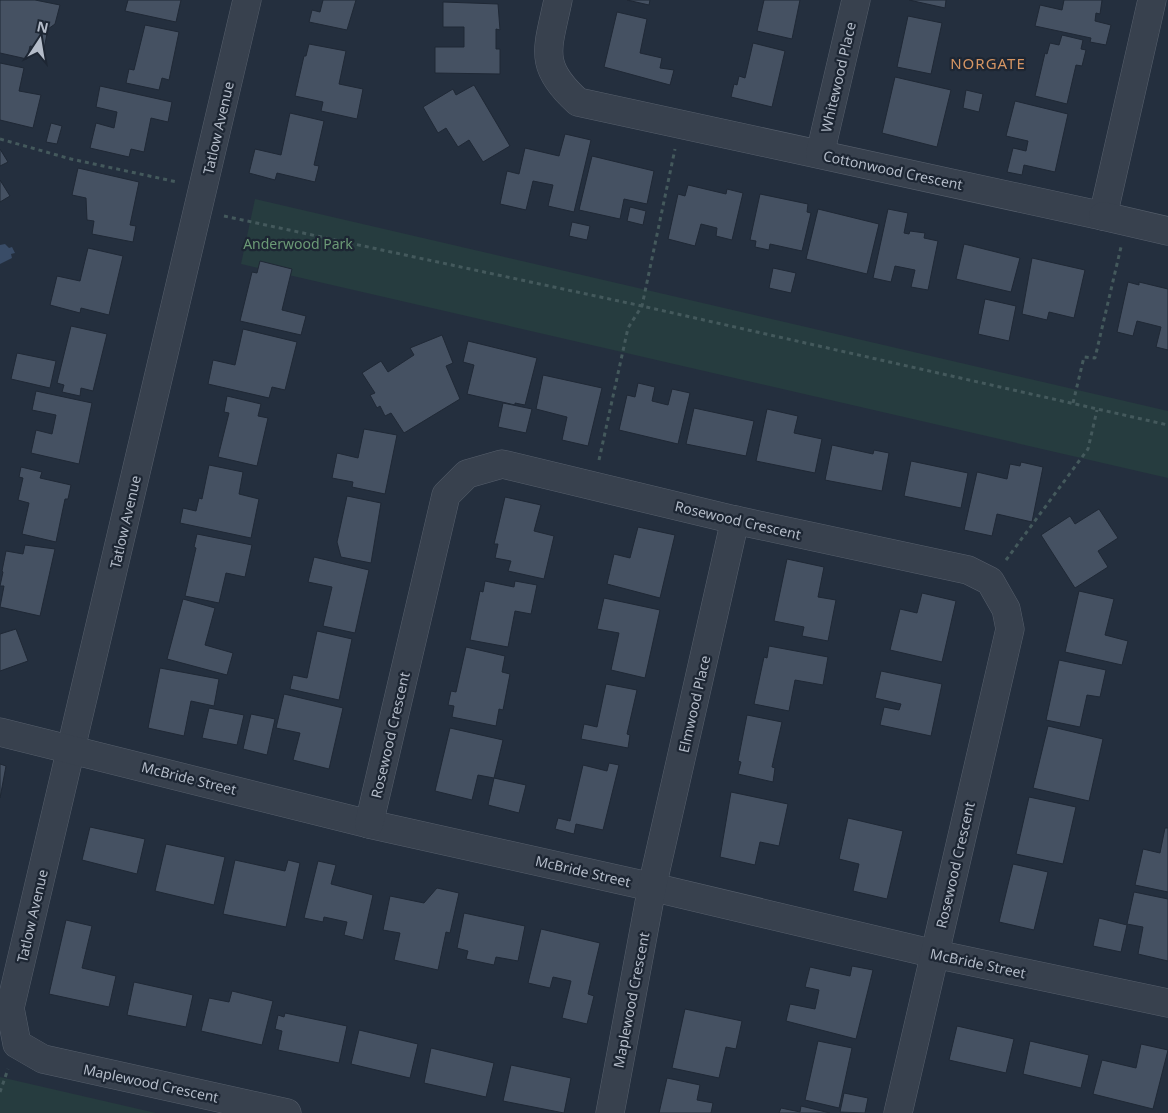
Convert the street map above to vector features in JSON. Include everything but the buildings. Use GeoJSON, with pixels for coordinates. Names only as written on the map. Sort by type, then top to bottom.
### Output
{"type":"FeatureCollection","features":[{"type":"Feature","properties":{"kind":"street","name":"Tatlow Avenue"},"geometry":{"type":"LineString","coordinates":[[17,1044],[10,1008],[247,0]]}},
{"type":"Feature","properties":{"kind":"street","name":"Cottonwood Crescent"},"geometry":{"type":"LineString","coordinates":[[558,0],[548,50],[550,68],[560,86],[578,102],[1168,231]]}},
{"type":"Feature","properties":{"kind":"street","name":"Whitewood Place"},"geometry":{"type":"LineString","coordinates":[[820,154],[856,0]]}},
{"type":"Feature","properties":{"kind":"street"},"geometry":{"type":"LineString","coordinates":[[1103,216],[1152,0]]}},
{"type":"Feature","properties":{"kind":"street","name":"Rosewood Crescent"},"geometry":{"type":"LineString","coordinates":[[369,824],[446,495],[467,474],[502,464],[735,520],[968,570],[990,581],[1006,609],[1010,629],[898,1113]]}},
{"type":"Feature","properties":{"kind":"street","name":"Elmwood Place"},"geometry":{"type":"LineString","coordinates":[[652,887],[735,520]]}},
{"type":"Feature","properties":{"kind":"street","name":"McBride Street"},"geometry":{"type":"LineString","coordinates":[[0,732],[72,748],[369,824],[652,887],[935,954],[1168,1003]]}},
{"type":"Feature","properties":{"kind":"street","name":"Maplewood Crescent"},"geometry":{"type":"LineString","coordinates":[[610,1113],[652,887]]}},
{"type":"Feature","properties":{"kind":"street","name":"Maplewood Crescent"},"geometry":{"type":"LineString","coordinates":[[17,1044],[43,1059],[287,1113]]}},
{"type":"Feature","properties":{"kind":"path"},"geometry":{"type":"LineString","coordinates":[[594,485],[628,328],[642,306],[680,124]]}},
{"type":"Feature","properties":{"kind":"path"},"geometry":{"type":"LineString","coordinates":[[0,139],[71,159],[184,184]]}},
{"type":"Feature","properties":{"kind":"path"},"geometry":{"type":"LineString","coordinates":[[221,215],[642,306],[1168,425]]}},
{"type":"Feature","properties":{"kind":"path"},"geometry":{"type":"LineString","coordinates":[[1073,403],[1084,357],[1095,358],[1122,243],[1103,216]]}},
{"type":"Feature","properties":{"kind":"path"},"geometry":{"type":"LineString","coordinates":[[990,581],[1088,448],[1097,410]]}},
{"type":"Feature","properties":{"kind":"green space","name":"Anderwood Park"},"geometry":{"type":"Polygon","coordinates":[[[255,199],[1168,411],[1168,478],[241,264],[255,199]]]}},
{"type":"Feature","properties":{"kind":"green space"},"geometry":{"type":"Polygon","coordinates":[[[0,1077],[156,1113],[0,1113],[0,1077]]]}},
{"type":"Feature","properties":{"kind":"water"},"geometry":{"type":"Polygon","coordinates":[[[5,244],[9,248],[12,247],[15,253],[11,254],[12,258],[0,264],[0,245],[5,244]]]}},
{"type":"Feature","properties":{"kind":"district","name":"NORGATE"},"geometry":{"type":"Point","coordinates":[988,63]}}]}
